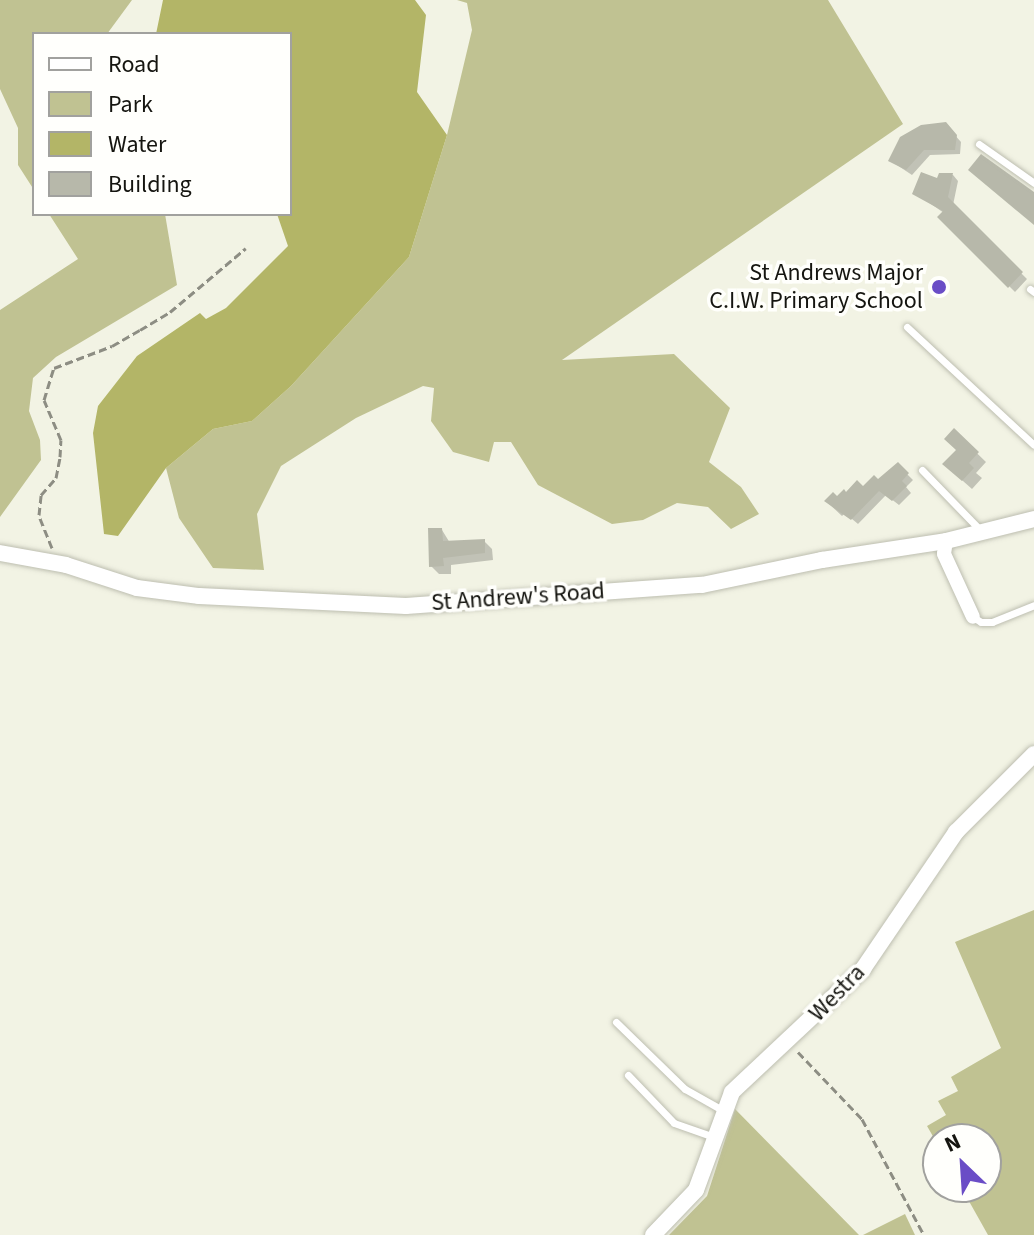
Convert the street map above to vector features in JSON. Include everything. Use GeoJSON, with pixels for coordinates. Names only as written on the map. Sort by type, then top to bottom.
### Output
{"type":"FeatureCollection","features":[{"type":"Feature","properties":{"kind":"street","name":"St Andrew's Road"},"geometry":{"type":"LineString","coordinates":[[0,553],[55,563],[137,588],[199,596],[406,606],[702,585],[822,560],[946,541],[1034,519]]}},
{"type":"Feature","properties":{"kind":"street"},"geometry":{"type":"LineString","coordinates":[[946,541],[944,554],[973,617]]}},
{"type":"Feature","properties":{"kind":"street","name":"Westra"},"geometry":{"type":"LineString","coordinates":[[653,1235],[696,1190],[732,1092],[863,969],[956,832],[1034,754]]}},
{"type":"Feature","properties":{"kind":"lane"},"geometry":{"type":"LineString","coordinates":[[979,144],[1034,183]]}},
{"type":"Feature","properties":{"kind":"lane"},"geometry":{"type":"LineString","coordinates":[[907,327],[1034,445]]}},
{"type":"Feature","properties":{"kind":"lane"},"geometry":{"type":"LineString","coordinates":[[922,470],[982,532]]}},
{"type":"Feature","properties":{"kind":"lane"},"geometry":{"type":"LineString","coordinates":[[973,617],[981,622],[992,622],[1034,605]]}},
{"type":"Feature","properties":{"kind":"lane"},"geometry":{"type":"LineString","coordinates":[[616,1022],[685,1089],[724,1111]]}},
{"type":"Feature","properties":{"kind":"lane"},"geometry":{"type":"LineString","coordinates":[[628,1075],[674,1123],[714,1137]]}},
{"type":"Feature","properties":{"kind":"path"},"geometry":{"type":"LineString","coordinates":[[55,563],[48,532],[39,515],[41,495],[56,478],[60,457],[61,440],[44,400],[54,368],[112,346],[170,312],[246,248]]}},
{"type":"Feature","properties":{"kind":"path"},"geometry":{"type":"LineString","coordinates":[[788,1042],[862,1119],[924,1235]]}},
{"type":"Feature","properties":{"kind":"green space"},"geometry":{"type":"Polygon","coordinates":[[[0,0],[132,0],[108,32],[32,32],[32,187],[18,165],[18,128],[0,89],[0,0]]]}},
{"type":"Feature","properties":{"kind":"green space"},"geometry":{"type":"Polygon","coordinates":[[[457,0],[828,0],[903,124],[562,360],[674,354],[730,408],[709,462],[741,487],[759,514],[731,529],[708,507],[677,503],[643,520],[612,524],[538,485],[511,442],[494,442],[489,462],[453,452],[431,421],[434,388],[423,386],[356,418],[281,466],[257,514],[264,570],[213,568],[179,518],[166,468],[213,429],[252,421],[291,386],[409,257],[447,135],[472,30],[467,3],[457,0]]]}},
{"type":"Feature","properties":{"kind":"green space"},"geometry":{"type":"Polygon","coordinates":[[[50,216],[165,216],[177,285],[56,357],[33,378],[29,411],[40,440],[41,460],[0,517],[0,310],[78,259],[50,216]]]}},
{"type":"Feature","properties":{"kind":"green space"},"geometry":{"type":"Polygon","coordinates":[[[1034,910],[1034,1235],[988,1235],[970,1203],[1002,1203],[1002,1123],[932,1123],[946,1115],[938,1101],[958,1091],[951,1077],[1001,1048],[955,942],[1034,910]]]}},
{"type":"Feature","properties":{"kind":"green space"},"geometry":{"type":"Polygon","coordinates":[[[735,1109],[859,1235],[669,1235],[707,1196],[735,1109]]]}},
{"type":"Feature","properties":{"kind":"green space"},"geometry":{"type":"Polygon","coordinates":[[[905,1214],[915,1235],[863,1235],[905,1214]]]}},
{"type":"Feature","properties":{"kind":"water"},"geometry":{"type":"Polygon","coordinates":[[[163,0],[415,0],[426,15],[417,92],[447,135],[409,257],[291,386],[252,421],[213,429],[166,468],[118,536],[104,534],[93,433],[98,406],[137,356],[200,313],[206,319],[226,308],[288,246],[278,216],[292,216],[292,32],[156,32],[163,0]]]}},
{"type":"Feature","properties":{"kind":"building"},"geometry":{"type":"Polygon","coordinates":[[[946,122],[957,135],[955,150],[924,150],[906,170],[888,161],[900,137],[921,125],[946,122]]]}},
{"type":"Feature","properties":{"kind":"building"},"geometry":{"type":"Polygon","coordinates":[[[981,154],[1034,192],[1034,225],[968,170],[981,154]]]}},
{"type":"Feature","properties":{"kind":"building"},"geometry":{"type":"Polygon","coordinates":[[[921,172],[937,178],[939,173],[953,173],[948,197],[1023,272],[1008,288],[937,217],[943,211],[912,194],[921,172]]]}},
{"type":"Feature","properties":{"kind":"building"},"geometry":{"type":"Polygon","coordinates":[[[954,428],[979,452],[969,463],[974,468],[962,481],[942,464],[956,450],[944,439],[954,428]]]}},
{"type":"Feature","properties":{"kind":"building"},"geometry":{"type":"Polygon","coordinates":[[[898,462],[909,473],[902,481],[907,486],[892,501],[879,491],[851,520],[824,501],[833,492],[837,496],[844,489],[846,492],[857,480],[863,486],[874,475],[878,479],[898,462]]]}},
{"type":"Feature","properties":{"kind":"building"},"geometry":{"type":"Polygon","coordinates":[[[428,528],[442,528],[443,541],[485,539],[485,553],[443,558],[444,566],[429,567],[428,528]]]}},
{"type":"Feature","properties":{"kind":"place","name":"St Andrews Major C.I.W. Primary School"},"geometry":{"type":"Point","coordinates":[939,287]}}]}
